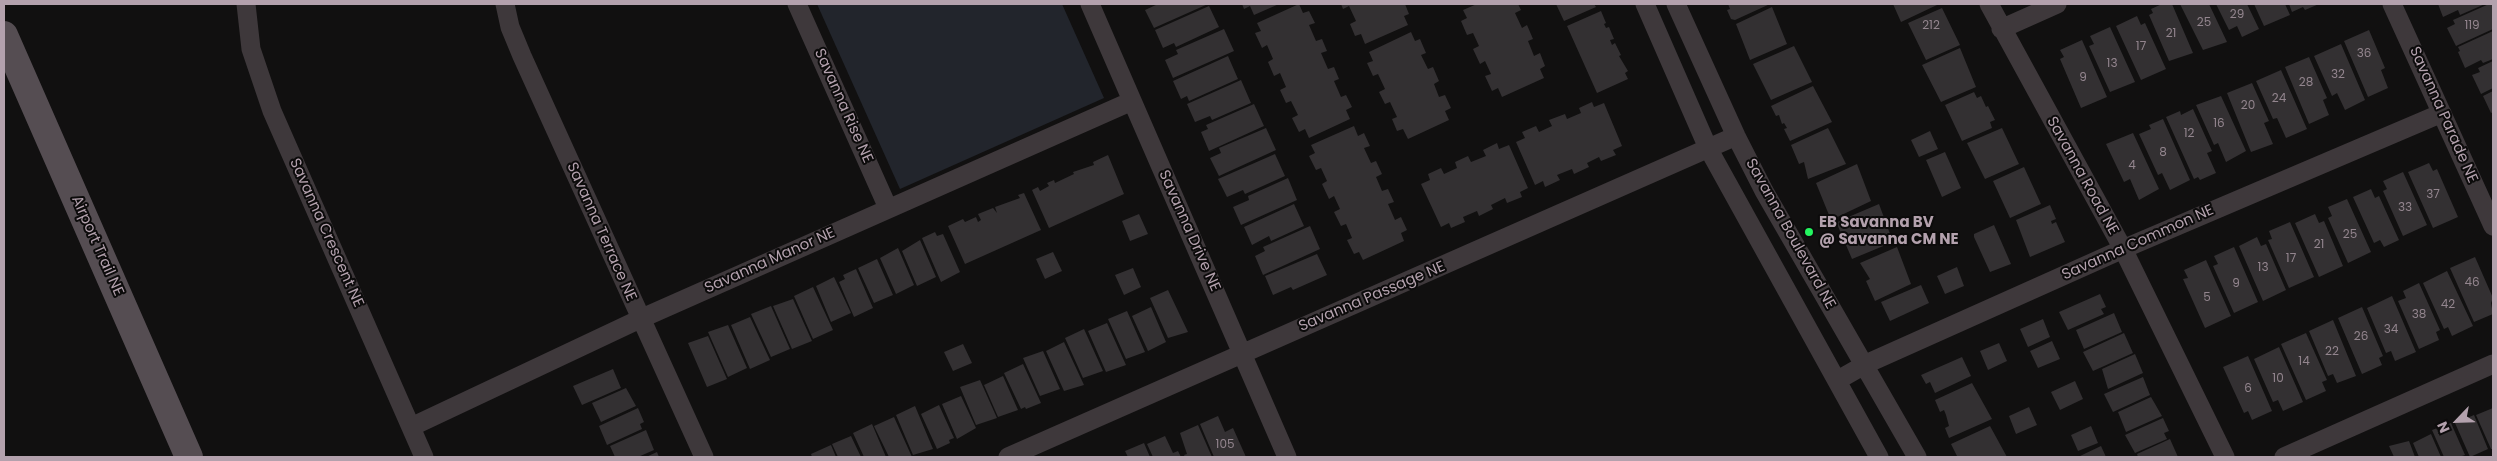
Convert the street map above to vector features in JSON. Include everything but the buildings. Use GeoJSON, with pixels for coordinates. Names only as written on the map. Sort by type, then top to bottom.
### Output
{"type":"FeatureCollection","features":[{"type":"Feature","properties":{"kind":"main road","name":"Airport Trail NE"},"geometry":{"type":"LineString","coordinates":[[4,35],[189,457]]}},
{"type":"Feature","properties":{"kind":"street","name":"Savanna Crescent NE"},"geometry":{"type":"LineString","coordinates":[[246,4],[251,49],[272,111],[424,457]]}},
{"type":"Feature","properties":{"kind":"street","name":"Savanna Terrace NE"},"geometry":{"type":"LineString","coordinates":[[505,4],[510,27],[522,56],[704,457]]}},
{"type":"Feature","properties":{"kind":"street","name":"Savanna Rise NE"},"geometry":{"type":"LineString","coordinates":[[797,4],[888,208]]}},
{"type":"Feature","properties":{"kind":"street","name":"Savanna Drive NE"},"geometry":{"type":"LineString","coordinates":[[1090,4],[1287,457]]}},
{"type":"Feature","properties":{"kind":"street","name":"Savanna Boulevard NE"},"geometry":{"type":"LineString","coordinates":[[1645,4],[1708,148],[1879,457]]}},
{"type":"Feature","properties":{"kind":"street","name":"Savanna Boulevard NE"},"geometry":{"type":"LineString","coordinates":[[1676,4],[1736,136],[1795,246],[1866,364],[1917,457]]}},
{"type":"Feature","properties":{"kind":"street","name":"Savanna Road NE"},"geometry":{"type":"LineString","coordinates":[[1989,4],[2123,249],[2225,457]]}},
{"type":"Feature","properties":{"kind":"street"},"geometry":{"type":"LineString","coordinates":[[2001,29],[2057,4]]}},
{"type":"Feature","properties":{"kind":"street","name":"Savanna Parade NE"},"geometry":{"type":"LineString","coordinates":[[2392,4],[2493,226]]}},
{"type":"Feature","properties":{"kind":"street","name":"Savanna Manor NE"},"geometry":{"type":"LineString","coordinates":[[411,426],[640,319],[1132,101]]}},
{"type":"Feature","properties":{"kind":"street","name":"Savanna Common NE"},"geometry":{"type":"LineString","coordinates":[[1838,380],[1866,364],[2123,249],[2442,113]]}},
{"type":"Feature","properties":{"kind":"street","name":"Savanna Passage NE"},"geometry":{"type":"LineString","coordinates":[[1008,457],[1242,352],[1736,136]]}},
{"type":"Feature","properties":{"kind":"street"},"geometry":{"type":"LineString","coordinates":[[2284,457],[2493,364]]}},
{"type":"Feature","properties":{"kind":"shaded area"},"geometry":{"type":"Polygon","coordinates":[[[817,4],[1062,4],[1104,98],[900,189],[817,4]]]}},
{"type":"Feature","properties":{"kind":"place","name":"EB Savanna BV @ Savanna CM NE"},"geometry":{"type":"Point","coordinates":[1809,232]}}]}
